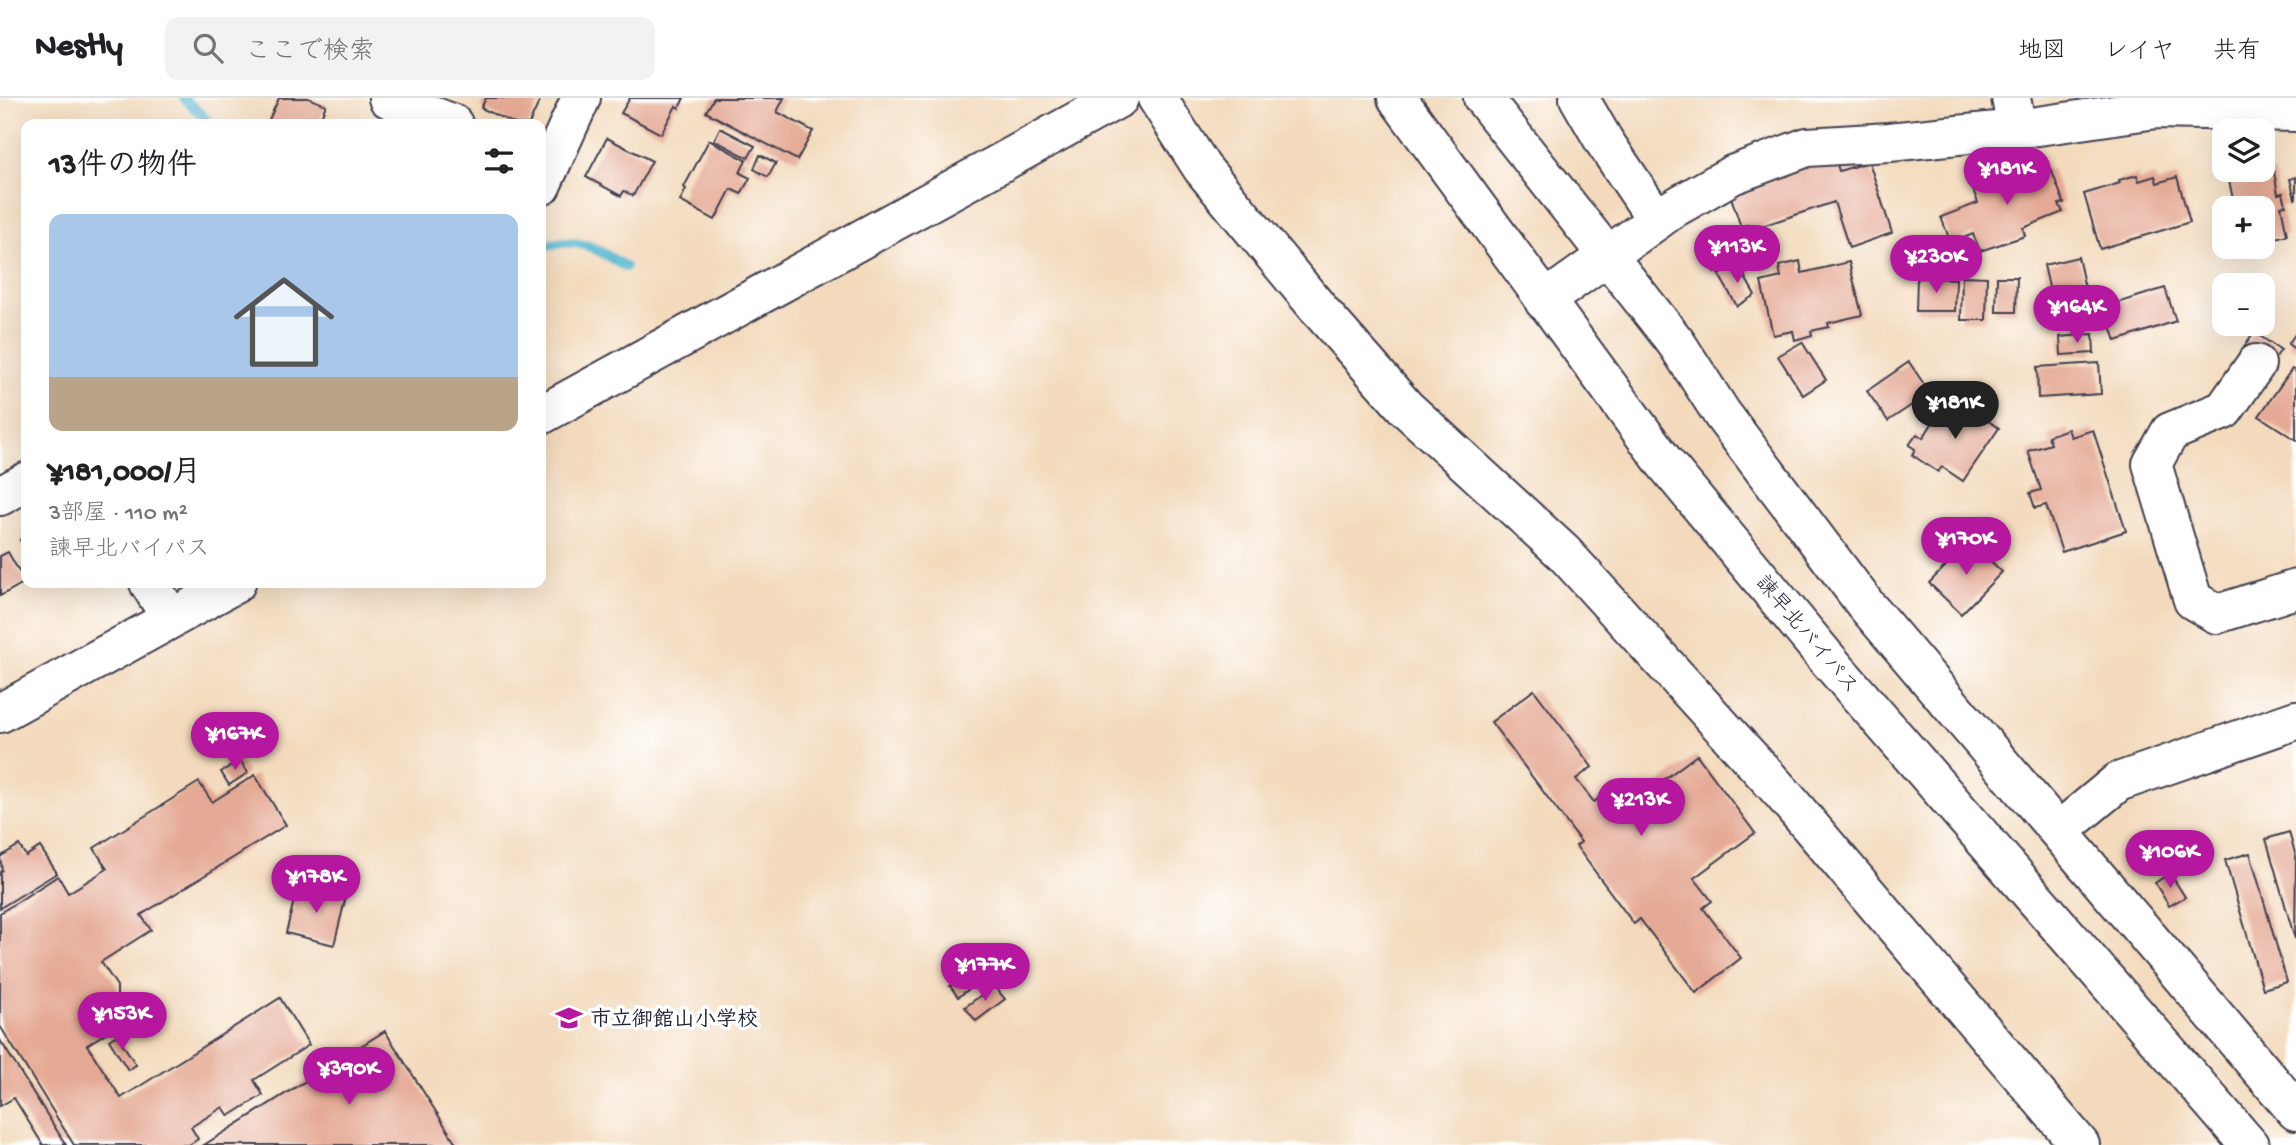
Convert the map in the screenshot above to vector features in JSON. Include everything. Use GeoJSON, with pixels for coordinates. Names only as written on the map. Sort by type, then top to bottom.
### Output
{"type":"FeatureCollection","features":[{"type":"Feature","properties":{"kind":"main road"},"geometry":{"type":"LineString","coordinates":[[388,98],[440,119]]}},
{"type":"Feature","properties":{"kind":"main road"},"geometry":{"type":"LineString","coordinates":[[546,170],[581,98]]}},
{"type":"Feature","properties":{"kind":"main road"},"geometry":{"type":"LineString","coordinates":[[546,412],[1119,98]]}},
{"type":"Feature","properties":{"kind":"main road"},"geometry":{"type":"LineString","coordinates":[[1157,98],[1202,168],[1323,314],[1406,408],[1583,573],[1783,794],[2080,1145]]}},
{"type":"Feature","properties":{"kind":"main road","name":"諫早北バイパス"},"geometry":{"type":"LineString","coordinates":[[1397,98],[1664,462],[1815,645],[2249,1145]]}},
{"type":"Feature","properties":{"kind":"main road"},"geometry":{"type":"LineString","coordinates":[[1483,98],[1676,344],[1722,414],[1865,604],[2296,1111]]}},
{"type":"Feature","properties":{"kind":"main road"},"geometry":{"type":"LineString","coordinates":[[1579,98],[1657,220]]}},
{"type":"Feature","properties":{"kind":"main road"},"geometry":{"type":"LineString","coordinates":[[1544,301],[1657,220],[1732,175],[1807,147],[1889,142],[2014,113],[2156,109],[2296,112]]}},
{"type":"Feature","properties":{"kind":"main road"},"geometry":{"type":"LineString","coordinates":[[2256,364],[2224,410],[2170,432],[2152,464],[2193,600],[2217,614],[2296,589]]}},
{"type":"Feature","properties":{"kind":"main road"},"geometry":{"type":"LineString","coordinates":[[0,495],[21,484]]}},
{"type":"Feature","properties":{"kind":"main road"},"geometry":{"type":"LineString","coordinates":[[152,588],[171,618]]}},
{"type":"Feature","properties":{"kind":"main road"},"geometry":{"type":"LineString","coordinates":[[0,712],[227,588]]}},
{"type":"Feature","properties":{"kind":"main road"},"geometry":{"type":"LineString","coordinates":[[2059,831],[2118,782],[2296,720]]}},
{"type":"Feature","properties":{"kind":"building"},"geometry":{"type":"Polygon","coordinates":[[[279,98],[308,98],[326,105],[320,119],[269,119],[279,98]]]}},
{"type":"Feature","properties":{"kind":"building"},"geometry":{"type":"Polygon","coordinates":[[[486,98],[541,98],[531,119],[504,119],[481,108],[486,98]]]}},
{"type":"Feature","properties":{"kind":"building"},"geometry":{"type":"Polygon","coordinates":[[[630,98],[684,98],[679,108],[676,106],[661,134],[621,113],[630,98]]]}},
{"type":"Feature","properties":{"kind":"building"},"geometry":{"type":"Polygon","coordinates":[[[714,98],[784,98],[777,112],[813,131],[797,160],[706,112],[714,98]]]}},
{"type":"Feature","properties":{"kind":"building"},"geometry":{"type":"Polygon","coordinates":[[[720,128],[755,146],[748,158],[714,140],[720,128]]]}},
{"type":"Feature","properties":{"kind":"building"},"geometry":{"type":"Polygon","coordinates":[[[607,138],[652,161],[633,196],[624,191],[621,196],[586,177],[607,138]]]}},
{"type":"Feature","properties":{"kind":"building"},"geometry":{"type":"Polygon","coordinates":[[[709,140],[746,160],[740,173],[750,178],[741,194],[731,189],[715,220],[680,201],[686,189],[684,187],[709,140]]]}},
{"type":"Feature","properties":{"kind":"building"},"geometry":{"type":"Polygon","coordinates":[[[760,155],[776,163],[768,177],[754,169],[760,155]]]}},
{"type":"Feature","properties":{"kind":"building"},"geometry":{"type":"Polygon","coordinates":[[[1835,158],[1839,171],[1869,162],[1892,233],[1849,248],[1834,202],[1747,231],[1746,225],[1741,227],[1730,194],[1835,158]]]}},
{"type":"Feature","properties":{"kind":"building"},"geometry":{"type":"Polygon","coordinates":[[[2043,160],[2047,170],[2051,169],[2064,203],[2059,204],[2063,212],[2023,228],[2025,236],[1980,251],[1973,234],[1951,243],[1941,217],[1978,203],[1972,187],[2043,160]]]}},
{"type":"Feature","properties":{"kind":"building"},"geometry":{"type":"Polygon","coordinates":[[[2137,175],[2139,181],[2155,176],[2157,183],[2177,177],[2190,222],[2100,249],[2084,194],[2137,175]]]}},
{"type":"Feature","properties":{"kind":"building"},"geometry":{"type":"Polygon","coordinates":[[[2296,177],[2296,198],[2295,199],[2290,179],[2296,177]]]}},
{"type":"Feature","properties":{"kind":"building"},"geometry":{"type":"Polygon","coordinates":[[[2275,178],[2278,194],[2283,193],[2286,205],[2281,206],[2287,235],[2275,238],[2275,196],[2232,196],[2229,182],[2275,182],[2275,178]]]}},
{"type":"Feature","properties":{"kind":"building"},"geometry":{"type":"Polygon","coordinates":[[[1718,232],[1735,261],[1715,273],[1698,244],[1718,232]]]}},
{"type":"Feature","properties":{"kind":"building"},"geometry":{"type":"Polygon","coordinates":[[[2078,257],[2090,311],[2056,318],[2044,265],[2078,257]]]}},
{"type":"Feature","properties":{"kind":"building"},"geometry":{"type":"Polygon","coordinates":[[[1800,261],[1802,273],[1849,262],[1862,315],[1828,323],[1829,327],[1811,331],[1812,335],[1795,340],[1793,331],[1773,335],[1761,282],[1781,277],[1779,266],[1800,261]]]}},
{"type":"Feature","properties":{"kind":"building"},"geometry":{"type":"Polygon","coordinates":[[[1738,265],[1755,295],[1737,306],[1719,275],[1738,265]]]}},
{"type":"Feature","properties":{"kind":"building"},"geometry":{"type":"Polygon","coordinates":[[[1962,276],[1987,277],[1986,320],[1961,320],[1962,276]]]}},
{"type":"Feature","properties":{"kind":"building"},"geometry":{"type":"Polygon","coordinates":[[[1997,277],[2017,277],[2016,312],[1996,312],[1997,277]]]}},
{"type":"Feature","properties":{"kind":"building"},"geometry":{"type":"Polygon","coordinates":[[[1917,278],[1956,279],[1955,311],[1916,311],[1917,278]]]}},
{"type":"Feature","properties":{"kind":"building"},"geometry":{"type":"Polygon","coordinates":[[[2165,288],[2176,321],[2116,341],[2105,307],[2165,288]]]}},
{"type":"Feature","properties":{"kind":"building"},"geometry":{"type":"Polygon","coordinates":[[[2296,333],[2296,350],[2288,344],[2296,333]]]}},
{"type":"Feature","properties":{"kind":"building"},"geometry":{"type":"Polygon","coordinates":[[[2093,334],[2094,353],[2061,355],[2060,337],[2093,334]]]}},
{"type":"Feature","properties":{"kind":"building"},"geometry":{"type":"Polygon","coordinates":[[[2251,336],[2260,336],[2281,350],[2269,366],[2243,348],[2251,336]]]}},
{"type":"Feature","properties":{"kind":"building"},"geometry":{"type":"Polygon","coordinates":[[[1802,342],[1826,380],[1803,395],[1778,356],[1802,342]]]}},
{"type":"Feature","properties":{"kind":"building"},"geometry":{"type":"Polygon","coordinates":[[[1909,362],[1930,393],[1888,421],[1867,391],[1909,362]]]}},
{"type":"Feature","properties":{"kind":"building"},"geometry":{"type":"Polygon","coordinates":[[[2099,363],[2101,394],[2038,398],[2037,367],[2099,363]]]}},
{"type":"Feature","properties":{"kind":"building"},"geometry":{"type":"Polygon","coordinates":[[[2292,369],[2296,372],[2296,440],[2259,416],[2292,369]]]}},
{"type":"Feature","properties":{"kind":"building"},"geometry":{"type":"Polygon","coordinates":[[[1958,401],[1999,428],[1963,481],[1942,467],[1938,472],[1912,455],[1915,449],[1909,445],[1917,434],[1923,438],[1938,414],[1946,419],[1958,401]]]}},
{"type":"Feature","properties":{"kind":"building"},"geometry":{"type":"Polygon","coordinates":[[[2068,429],[2071,437],[2093,430],[2126,531],[2062,552],[2046,505],[2035,508],[2030,493],[2041,490],[2028,451],[2051,444],[2048,436],[2068,429]]]}},
{"type":"Feature","properties":{"kind":"building"},"geometry":{"type":"Polygon","coordinates":[[[1970,541],[2002,572],[1961,614],[1929,583],[1970,541]]]}},
{"type":"Feature","properties":{"kind":"building"},"geometry":{"type":"Polygon","coordinates":[[[8,552],[21,575],[21,584],[0,596],[0,556],[8,552]]]}},
{"type":"Feature","properties":{"kind":"building"},"geometry":{"type":"Polygon","coordinates":[[[1534,690],[1592,767],[1576,779],[1594,802],[1616,785],[1631,804],[1697,755],[1755,833],[1694,878],[1712,901],[1703,908],[1741,958],[1696,993],[1640,919],[1634,924],[1576,846],[1581,842],[1491,722],[1534,690]]]}},
{"type":"Feature","properties":{"kind":"building"},"geometry":{"type":"Polygon","coordinates":[[[240,760],[248,773],[229,785],[221,772],[240,760]]]}},
{"type":"Feature","properties":{"kind":"building"},"geometry":{"type":"Polygon","coordinates":[[[255,775],[286,825],[141,915],[151,930],[101,962],[117,986],[117,1007],[112,1029],[87,1045],[121,1098],[280,998],[309,1045],[254,1080],[263,1095],[229,1116],[223,1107],[191,1127],[198,1139],[189,1145],[74,1145],[0,1026],[0,913],[58,876],[68,893],[107,869],[94,848],[199,782],[212,802],[255,775]]]}},
{"type":"Feature","properties":{"kind":"building"},"geometry":{"type":"Polygon","coordinates":[[[2289,832],[2296,857],[2295,939],[2266,839],[2289,832]]]}},
{"type":"Feature","properties":{"kind":"building"},"geometry":{"type":"Polygon","coordinates":[[[19,845],[26,856],[40,847],[57,873],[0,908],[0,857],[19,845]]]}},
{"type":"Feature","properties":{"kind":"building"},"geometry":{"type":"Polygon","coordinates":[[[2250,853],[2287,982],[2263,989],[2225,860],[2250,853]]]}},
{"type":"Feature","properties":{"kind":"building"},"geometry":{"type":"Polygon","coordinates":[[[2170,873],[2185,897],[2169,906],[2155,883],[2170,873]]]}},
{"type":"Feature","properties":{"kind":"building"},"geometry":{"type":"Polygon","coordinates":[[[298,884],[346,896],[334,945],[286,933],[298,884]]]}},
{"type":"Feature","properties":{"kind":"building"},"geometry":{"type":"Polygon","coordinates":[[[974,968],[983,979],[958,997],[950,986],[974,968]]]}},
{"type":"Feature","properties":{"kind":"building"},"geometry":{"type":"Polygon","coordinates":[[[994,986],[1005,999],[976,1021],[965,1007],[994,986]]]}},
{"type":"Feature","properties":{"kind":"building"},"geometry":{"type":"Polygon","coordinates":[[[385,1031],[457,1145],[204,1145],[385,1031]]]}},
{"type":"Feature","properties":{"kind":"building"},"geometry":{"type":"Polygon","coordinates":[[[117,1035],[136,1065],[128,1070],[109,1040],[117,1035]]]}},
{"type":"Feature","properties":{"kind":"building"},"geometry":{"type":"Polygon","coordinates":[[[0,1040],[66,1145],[43,1145],[14,1098],[0,1106],[0,1040]]]}},
{"type":"Feature","properties":{"kind":"waterway"},"geometry":{"type":"LineString","coordinates":[[184,98],[206,119]]}},
{"type":"Feature","properties":{"kind":"waterway"},"geometry":{"type":"LineString","coordinates":[[546,245],[586,245],[625,267]]}},
{"type":"Feature","properties":{"kind":"place","name":"市立御館山小学校"},"geometry":{"type":"Point","coordinates":[569,1018]}}]}
